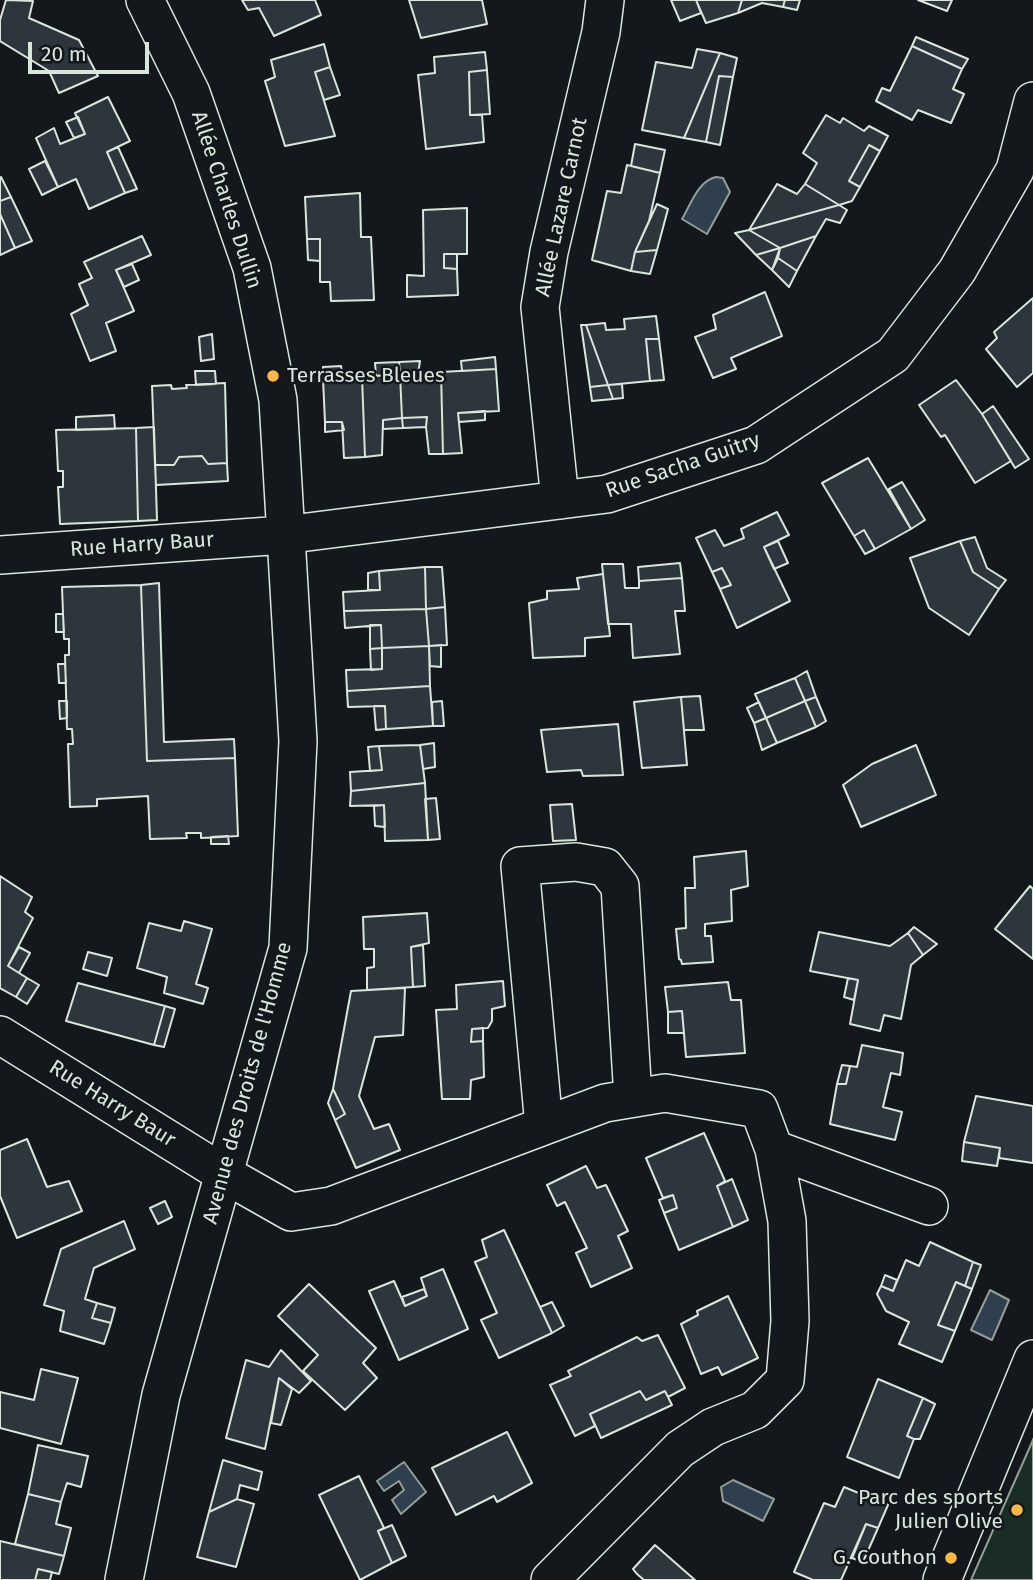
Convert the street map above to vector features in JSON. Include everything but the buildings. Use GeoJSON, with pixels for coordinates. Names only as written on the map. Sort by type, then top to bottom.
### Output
{"type":"FeatureCollection","features":[{"type":"Feature","properties":{"kind":"street","name":"Allée Charles Dullin"},"geometry":{"type":"LineString","coordinates":[[145,0],[191,93],[252,268],[278,400],[284,535]]}},
{"type":"Feature","properties":{"kind":"street","name":"Allée Lazare Carnot"},"geometry":{"type":"LineString","coordinates":[[560,500],[540,307],[549,252],[601,32],[605,0]]}},
{"type":"Feature","properties":{"kind":"street","name":"Rue Sacha Guitry"},"geometry":{"type":"LineString","coordinates":[[284,535],[607,494],[756,445],[893,355],[957,271],[1015,170],[1033,101]]}},
{"type":"Feature","properties":{"kind":"street","name":"Rue Harry Baur"},"geometry":{"type":"LineString","coordinates":[[0,555],[284,535]]}},
{"type":"Feature","properties":{"kind":"street","name":"Avenue des Droits de l'Homme"},"geometry":{"type":"LineString","coordinates":[[124,1580],[161,1395],[288,948],[298,741],[284,535]]}},
{"type":"Feature","properties":{"kind":"street"},"geometry":{"type":"LineString","coordinates":[[544,1126],[520,866],[576,862],[605,867],[621,887],[633,1098]]}},
{"type":"Feature","properties":{"kind":"street","name":"Rue Harry Baur"},"geometry":{"type":"LineString","coordinates":[[0,1035],[224,1174],[291,1212],[331,1206],[605,1103],[665,1093],[759,1109],[774,1149]]}},
{"type":"Feature","properties":{"kind":"street"},"geometry":{"type":"LineString","coordinates":[[774,1149],[929,1206]]}},
{"type":"Feature","properties":{"kind":"street"},"geometry":{"type":"LineString","coordinates":[[550,1580],[680,1449],[713,1427],[755,1409],[785,1380],[790,1321],[787,1222],[774,1149]]}},
{"type":"Feature","properties":{"kind":"street"},"geometry":{"type":"LineString","coordinates":[[942,1580],[1032,1361]]}},
{"type":"Feature","properties":{"kind":"green space","name":"Parc des sports Julien Olive"},"geometry":{"type":"Polygon","coordinates":[[[1033,1440],[1033,1580],[971,1580],[1033,1440]]]}},
{"type":"Feature","properties":{"kind":"water"},"geometry":{"type":"Polygon","coordinates":[[[716,177],[723,178],[730,192],[707,234],[682,219],[704,183],[716,177]]]}},
{"type":"Feature","properties":{"kind":"water"},"geometry":{"type":"Polygon","coordinates":[[[990,1290],[1009,1300],[992,1340],[971,1330],[990,1290]]]}},
{"type":"Feature","properties":{"kind":"water"},"geometry":{"type":"Polygon","coordinates":[[[404,1462],[426,1492],[401,1514],[392,1500],[404,1490],[399,1481],[384,1491],[377,1481],[404,1462]]]}},
{"type":"Feature","properties":{"kind":"water"},"geometry":{"type":"Polygon","coordinates":[[[733,1480],[774,1499],[763,1521],[723,1501],[721,1487],[733,1480]]]}},
{"type":"Feature","properties":{"kind":"place","name":"Terrasses Bleues"},"geometry":{"type":"Point","coordinates":[273,376]}},
{"type":"Feature","properties":{"kind":"place","name":"Parc des sports Julien Olive"},"geometry":{"type":"Point","coordinates":[1017,1510]}},
{"type":"Feature","properties":{"kind":"place","name":"G. Couthon"},"geometry":{"type":"Point","coordinates":[951,1558]}}]}
